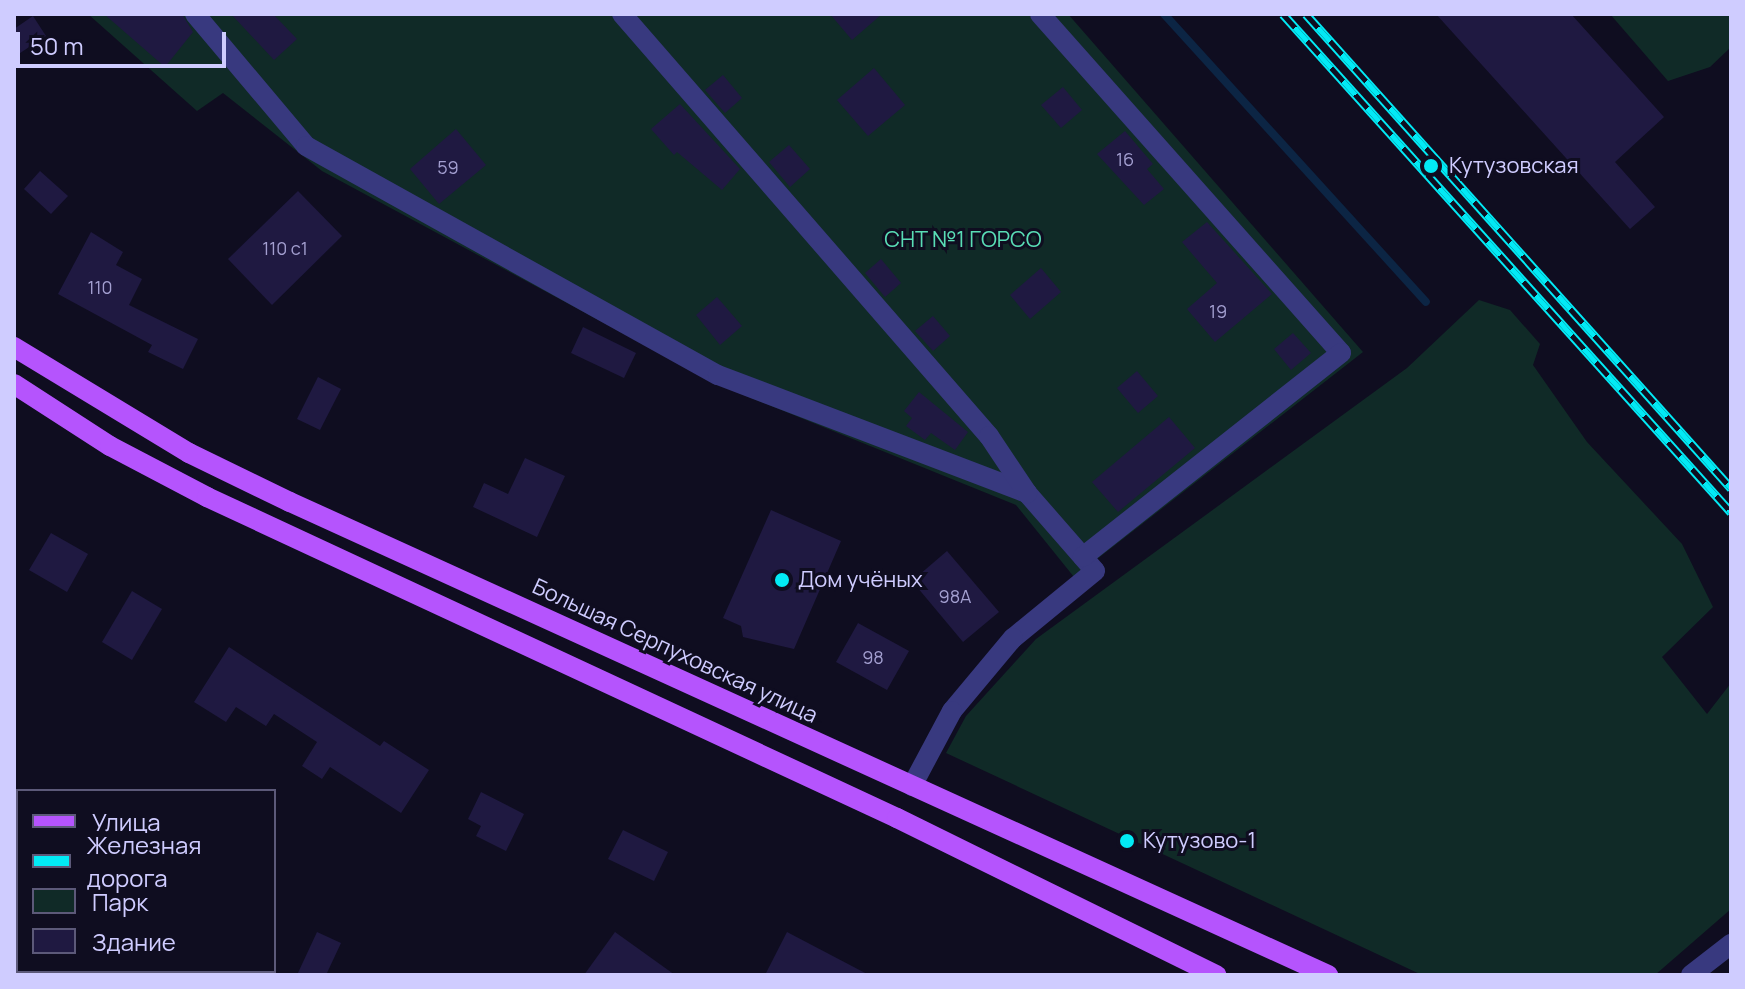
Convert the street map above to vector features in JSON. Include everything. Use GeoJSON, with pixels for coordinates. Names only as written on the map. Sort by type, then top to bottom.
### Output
{"type":"FeatureCollection","features":[{"type":"Feature","properties":{"kind":"main road","name":"Большая Серпуховская улица"},"geometry":{"type":"LineString","coordinates":[[14,347],[189,453],[1328,975]]}},
{"type":"Feature","properties":{"kind":"main road"},"geometry":{"type":"LineString","coordinates":[[14,384],[110,446],[207,497],[897,818],[1216,975]]}},
{"type":"Feature","properties":{"kind":"street"},"geometry":{"type":"LineString","coordinates":[[195,14],[306,146],[718,375],[1027,493]]}},
{"type":"Feature","properties":{"kind":"street"},"geometry":{"type":"LineString","coordinates":[[622,14],[989,436],[1027,493],[1095,571],[1013,638],[952,711],[912,786]]}},
{"type":"Feature","properties":{"kind":"street"},"geometry":{"type":"LineString","coordinates":[[1040,14],[1341,353],[1083,557]]}},
{"type":"Feature","properties":{"kind":"street"},"geometry":{"type":"LineString","coordinates":[[968,469],[986,459],[989,436]]}},
{"type":"Feature","properties":{"kind":"street"},"geometry":{"type":"LineString","coordinates":[[1691,975],[1731,944]]}},
{"type":"Feature","properties":{"kind":"street"},"geometry":{"type":"LineString","coordinates":[[1721,975],[1731,944]]}},
{"type":"Feature","properties":{"kind":"green space","name":"СНТ №1 ГОРСО"},"geometry":{"type":"Polygon","coordinates":[[[88,14],[1068,14],[1363,352],[1074,577],[1016,505],[719,385],[322,171],[223,93],[197,111],[88,14]]]}},
{"type":"Feature","properties":{"kind":"green space"},"geometry":{"type":"Polygon","coordinates":[[[1610,14],[1731,14],[1731,47],[1710,67],[1668,81],[1610,14]]]}},
{"type":"Feature","properties":{"kind":"green space"},"geometry":{"type":"Polygon","coordinates":[[[1479,300],[1510,310],[1540,344],[1533,365],[1587,442],[1682,544],[1713,607],[1662,657],[1707,714],[1731,683],[1731,909],[1655,975],[1422,975],[946,753],[966,716],[1036,639],[1407,368],[1479,300]]]}},
{"type":"Feature","properties":{"kind":"building"},"geometry":{"type":"Polygon","coordinates":[[[104,14],[182,14],[193,32],[165,67],[104,14]]]}},
{"type":"Feature","properties":{"kind":"building"},"geometry":{"type":"Polygon","coordinates":[[[231,14],[273,14],[297,39],[274,60],[231,14]]]}},
{"type":"Feature","properties":{"kind":"building"},"geometry":{"type":"Polygon","coordinates":[[[830,14],[882,14],[852,40],[830,14]]]}},
{"type":"Feature","properties":{"kind":"building"},"geometry":{"type":"Polygon","coordinates":[[[1436,14],[1571,14],[1664,117],[1615,162],[1655,207],[1630,229],[1436,14]]]}},
{"type":"Feature","properties":{"kind":"building"},"geometry":{"type":"Polygon","coordinates":[[[33,16],[46,36],[14,57],[14,29],[33,16]]]}},
{"type":"Feature","properties":{"kind":"building"},"geometry":{"type":"Polygon","coordinates":[[[874,68],[905,105],[868,136],[837,100],[874,68]]]}},
{"type":"Feature","properties":{"kind":"building"},"geometry":{"type":"Polygon","coordinates":[[[723,75],[742,98],[725,113],[705,90],[723,75]]]}},
{"type":"Feature","properties":{"kind":"building"},"geometry":{"type":"Polygon","coordinates":[[[1063,87],[1082,110],[1061,128],[1041,105],[1063,87]]]}},
{"type":"Feature","properties":{"kind":"building"},"geometry":{"type":"Polygon","coordinates":[[[680,104],[740,169],[722,190],[677,152],[674,155],[651,129],[680,104]]]}},
{"type":"Feature","properties":{"kind":"building"},"geometry":{"type":"Polygon","coordinates":[[[456,129],[486,165],[439,204],[410,169],[456,129]]]}},
{"type":"Feature","properties":{"kind":"building"},"geometry":{"type":"Polygon","coordinates":[[[1125,131],[1153,164],[1147,169],[1164,189],[1144,205],[1097,154],[1125,131]]]}},
{"type":"Feature","properties":{"kind":"building"},"geometry":{"type":"Polygon","coordinates":[[[789,145],[810,169],[790,187],[769,162],[789,145]]]}},
{"type":"Feature","properties":{"kind":"building"},"geometry":{"type":"Polygon","coordinates":[[[40,171],[68,196],[51,214],[24,189],[40,171]]]}},
{"type":"Feature","properties":{"kind":"building"},"geometry":{"type":"Polygon","coordinates":[[[298,191],[342,236],[272,305],[228,259],[298,191]]]}},
{"type":"Feature","properties":{"kind":"building"},"geometry":{"type":"Polygon","coordinates":[[[1207,222],[1272,294],[1215,342],[1187,309],[1217,283],[1182,242],[1207,222]]]}},
{"type":"Feature","properties":{"kind":"building"},"geometry":{"type":"Polygon","coordinates":[[[91,232],[123,252],[116,265],[142,279],[129,305],[198,339],[183,369],[148,352],[152,345],[58,294],[91,232]]]}},
{"type":"Feature","properties":{"kind":"building"},"geometry":{"type":"Polygon","coordinates":[[[881,259],[901,283],[885,297],[865,273],[881,259]]]}},
{"type":"Feature","properties":{"kind":"building"},"geometry":{"type":"Polygon","coordinates":[[[1041,268],[1061,292],[1030,319],[1010,295],[1041,268]]]}},
{"type":"Feature","properties":{"kind":"building"},"geometry":{"type":"Polygon","coordinates":[[[717,297],[742,326],[720,345],[696,315],[717,297]]]}},
{"type":"Feature","properties":{"kind":"building"},"geometry":{"type":"Polygon","coordinates":[[[933,316],[950,336],[933,351],[915,331],[933,316]]]}},
{"type":"Feature","properties":{"kind":"building"},"geometry":{"type":"Polygon","coordinates":[[[583,327],[636,353],[624,378],[571,353],[583,327]]]}},
{"type":"Feature","properties":{"kind":"building"},"geometry":{"type":"Polygon","coordinates":[[[1293,333],[1311,353],[1291,370],[1274,349],[1293,333]]]}},
{"type":"Feature","properties":{"kind":"building"},"geometry":{"type":"Polygon","coordinates":[[[1137,371],[1158,396],[1138,413],[1117,388],[1137,371]]]}},
{"type":"Feature","properties":{"kind":"building"},"geometry":{"type":"Polygon","coordinates":[[[318,377],[341,389],[320,430],[297,419],[318,377]]]}},
{"type":"Feature","properties":{"kind":"building"},"geometry":{"type":"Polygon","coordinates":[[[919,392],[968,432],[955,450],[931,433],[925,440],[906,426],[912,418],[904,411],[919,392]]]}},
{"type":"Feature","properties":{"kind":"building"},"geometry":{"type":"Polygon","coordinates":[[[1169,417],[1195,448],[1118,512],[1092,482],[1169,417]]]}},
{"type":"Feature","properties":{"kind":"building"},"geometry":{"type":"Polygon","coordinates":[[[525,458],[565,476],[537,537],[473,507],[484,483],[508,494],[525,458]]]}},
{"type":"Feature","properties":{"kind":"building","name":"Дом учёных"},"geometry":{"type":"Polygon","coordinates":[[[771,510],[841,541],[794,649],[743,637],[741,626],[723,618],[771,510]]]}},
{"type":"Feature","properties":{"kind":"building"},"geometry":{"type":"Polygon","coordinates":[[[51,533],[88,554],[67,592],[29,570],[51,533]]]}},
{"type":"Feature","properties":{"kind":"building"},"geometry":{"type":"Polygon","coordinates":[[[947,551],[999,612],[963,642],[912,581],[947,551]]]}},
{"type":"Feature","properties":{"kind":"building"},"geometry":{"type":"Polygon","coordinates":[[[132,591],[162,609],[132,660],[102,642],[132,591]]]}},
{"type":"Feature","properties":{"kind":"building"},"geometry":{"type":"Polygon","coordinates":[[[858,623],[909,651],[887,690],[836,662],[858,623]]]}},
{"type":"Feature","properties":{"kind":"building"},"geometry":{"type":"Polygon","coordinates":[[[229,647],[380,746],[384,741],[429,770],[401,813],[330,767],[322,779],[302,766],[317,742],[274,714],[266,726],[236,707],[226,722],[194,702],[229,647]]]}},
{"type":"Feature","properties":{"kind":"building"},"geometry":{"type":"Polygon","coordinates":[[[481,792],[524,814],[506,851],[476,836],[481,826],[468,819],[481,792]]]}},
{"type":"Feature","properties":{"kind":"building"},"geometry":{"type":"Polygon","coordinates":[[[623,830],[668,852],[654,881],[608,859],[623,830]]]}},
{"type":"Feature","properties":{"kind":"building"},"geometry":{"type":"Polygon","coordinates":[[[317,932],[341,943],[326,975],[297,975],[317,932]]]}},
{"type":"Feature","properties":{"kind":"building"},"geometry":{"type":"Polygon","coordinates":[[[615,932],[675,975],[584,975],[615,932]]]}},
{"type":"Feature","properties":{"kind":"building"},"geometry":{"type":"Polygon","coordinates":[[[787,932],[869,975],[765,975],[787,932]]]}},
{"type":"Feature","properties":{"kind":"waterway"},"geometry":{"type":"LineString","coordinates":[[1164,14],[1426,302]]}},
{"type":"Feature","properties":{"kind":"railway"},"geometry":{"type":"LineString","coordinates":[[1283,14],[1731,512]]}},
{"type":"Feature","properties":{"kind":"railway"},"geometry":{"type":"LineString","coordinates":[[1306,14],[1731,488]]}},
{"type":"Feature","properties":{"kind":"place","name":"Кутузовская"},"geometry":{"type":"Point","coordinates":[1431,166]}},
{"type":"Feature","properties":{"kind":"place","name":"Дом учёных"},"geometry":{"type":"Point","coordinates":[782,580]}},
{"type":"Feature","properties":{"kind":"place","name":"Кутузово-1"},"geometry":{"type":"Point","coordinates":[1127,841]}}]}
